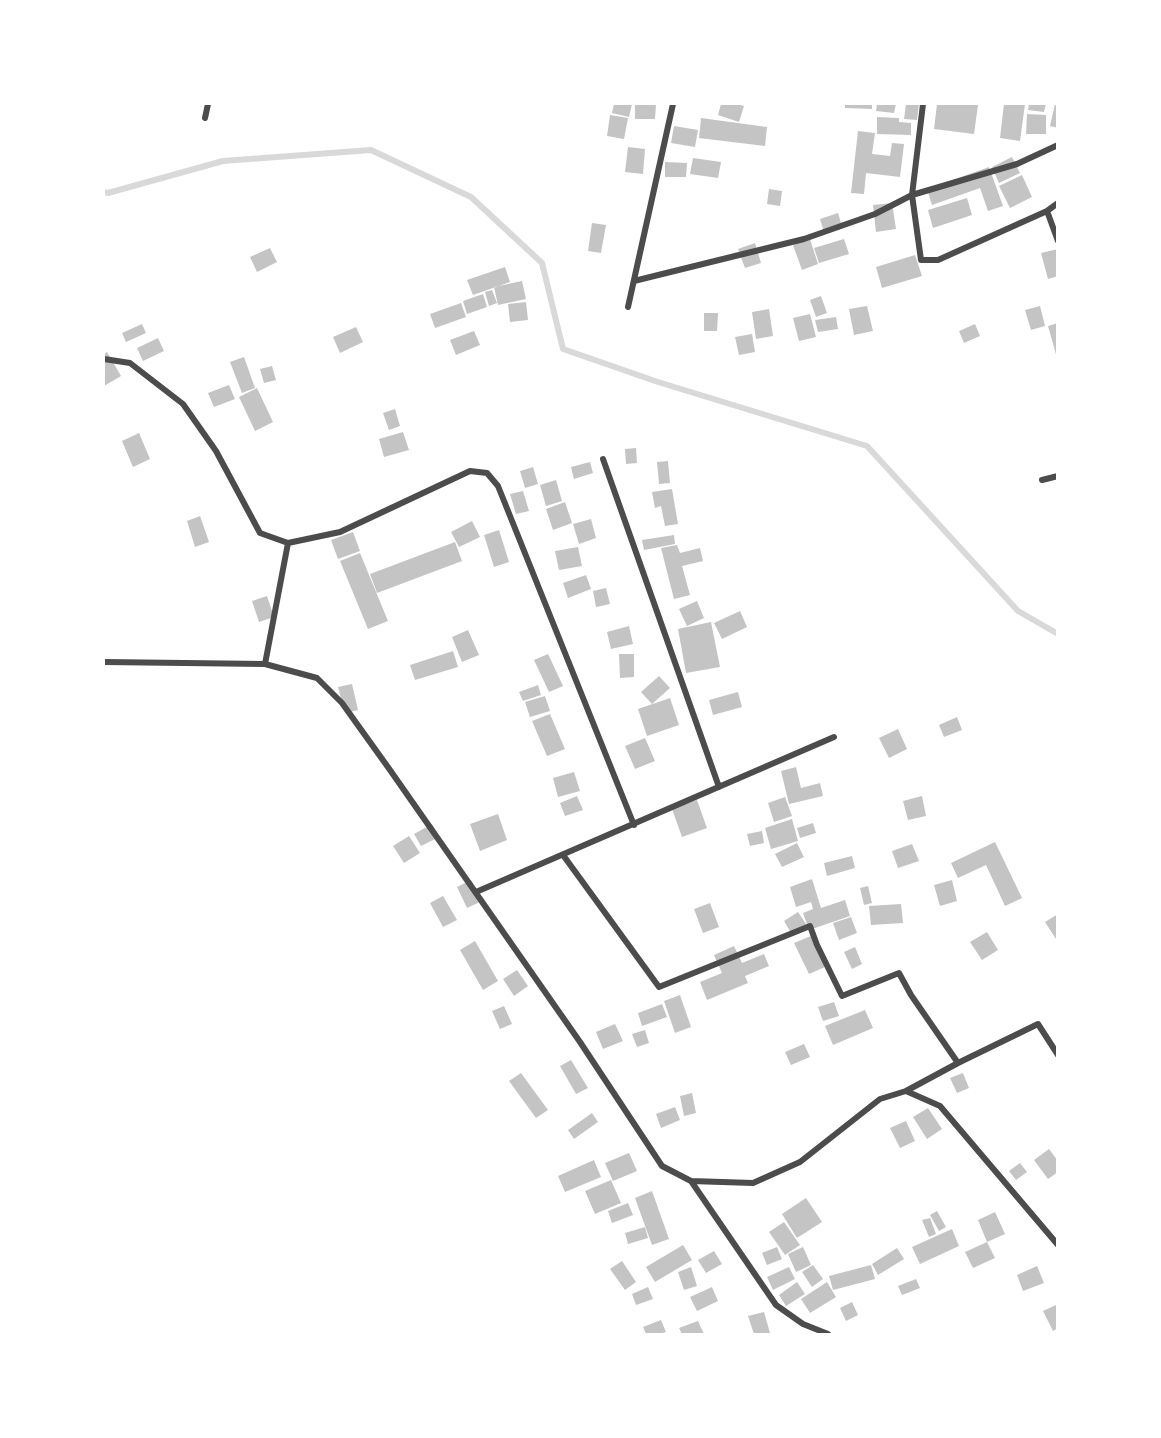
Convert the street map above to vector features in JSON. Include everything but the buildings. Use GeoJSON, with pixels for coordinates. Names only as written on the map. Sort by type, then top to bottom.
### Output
{"type":"FeatureCollection","features":[{"type":"Feature","properties":{"kind":"street"},"geometry":{"type":"LineString","coordinates":[[205,118],[208,104]]}},
{"type":"Feature","properties":{"kind":"street"},"geometry":{"type":"LineString","coordinates":[[628,307],[673,104]]}},
{"type":"Feature","properties":{"kind":"street"},"geometry":{"type":"LineString","coordinates":[[923,104],[912,195],[921,260],[938,260],[1047,211],[1058,203]]}},
{"type":"Feature","properties":{"kind":"street"},"geometry":{"type":"LineString","coordinates":[[634,281],[804,239],[875,214],[912,195],[1017,164],[1058,145]]}},
{"type":"Feature","properties":{"kind":"street"},"geometry":{"type":"LineString","coordinates":[[1047,211],[1058,241]]}},
{"type":"Feature","properties":{"kind":"street"},"geometry":{"type":"LineString","coordinates":[[104,359],[130,363],[183,404],[216,451],[260,533],[288,543],[340,532],[470,471],[487,473],[498,486],[634,825]]}},
{"type":"Feature","properties":{"kind":"street"},"geometry":{"type":"LineString","coordinates":[[603,459],[719,787]]}},
{"type":"Feature","properties":{"kind":"street"},"geometry":{"type":"LineString","coordinates":[[1042,480],[1058,476]]}},
{"type":"Feature","properties":{"kind":"street"},"geometry":{"type":"LineString","coordinates":[[264,664],[288,543]]}},
{"type":"Feature","properties":{"kind":"street"},"geometry":{"type":"LineString","coordinates":[[104,662],[264,664],[317,678],[342,703],[476,892],[662,1166],[691,1181],[753,1183],[800,1162],[880,1099],[906,1091],[1038,1024],[1058,1055]]}},
{"type":"Feature","properties":{"kind":"street"},"geometry":{"type":"LineString","coordinates":[[476,892],[834,737]]}},
{"type":"Feature","properties":{"kind":"street"},"geometry":{"type":"LineString","coordinates":[[563,855],[659,987],[810,926],[842,996],[899,973],[911,995],[958,1063]]}},
{"type":"Feature","properties":{"kind":"street"},"geometry":{"type":"LineString","coordinates":[[906,1091],[940,1106],[1058,1245]]}},
{"type":"Feature","properties":{"kind":"street"},"geometry":{"type":"LineString","coordinates":[[691,1181],[776,1305],[803,1324],[828,1335]]}},
{"type":"Feature","properties":{"kind":"waterway"},"geometry":{"type":"LineString","coordinates":[[104,192],[108,193],[223,161],[371,150],[471,197],[542,263],[563,349],[658,382],[867,446],[1018,611],[1058,634]]}}]}
